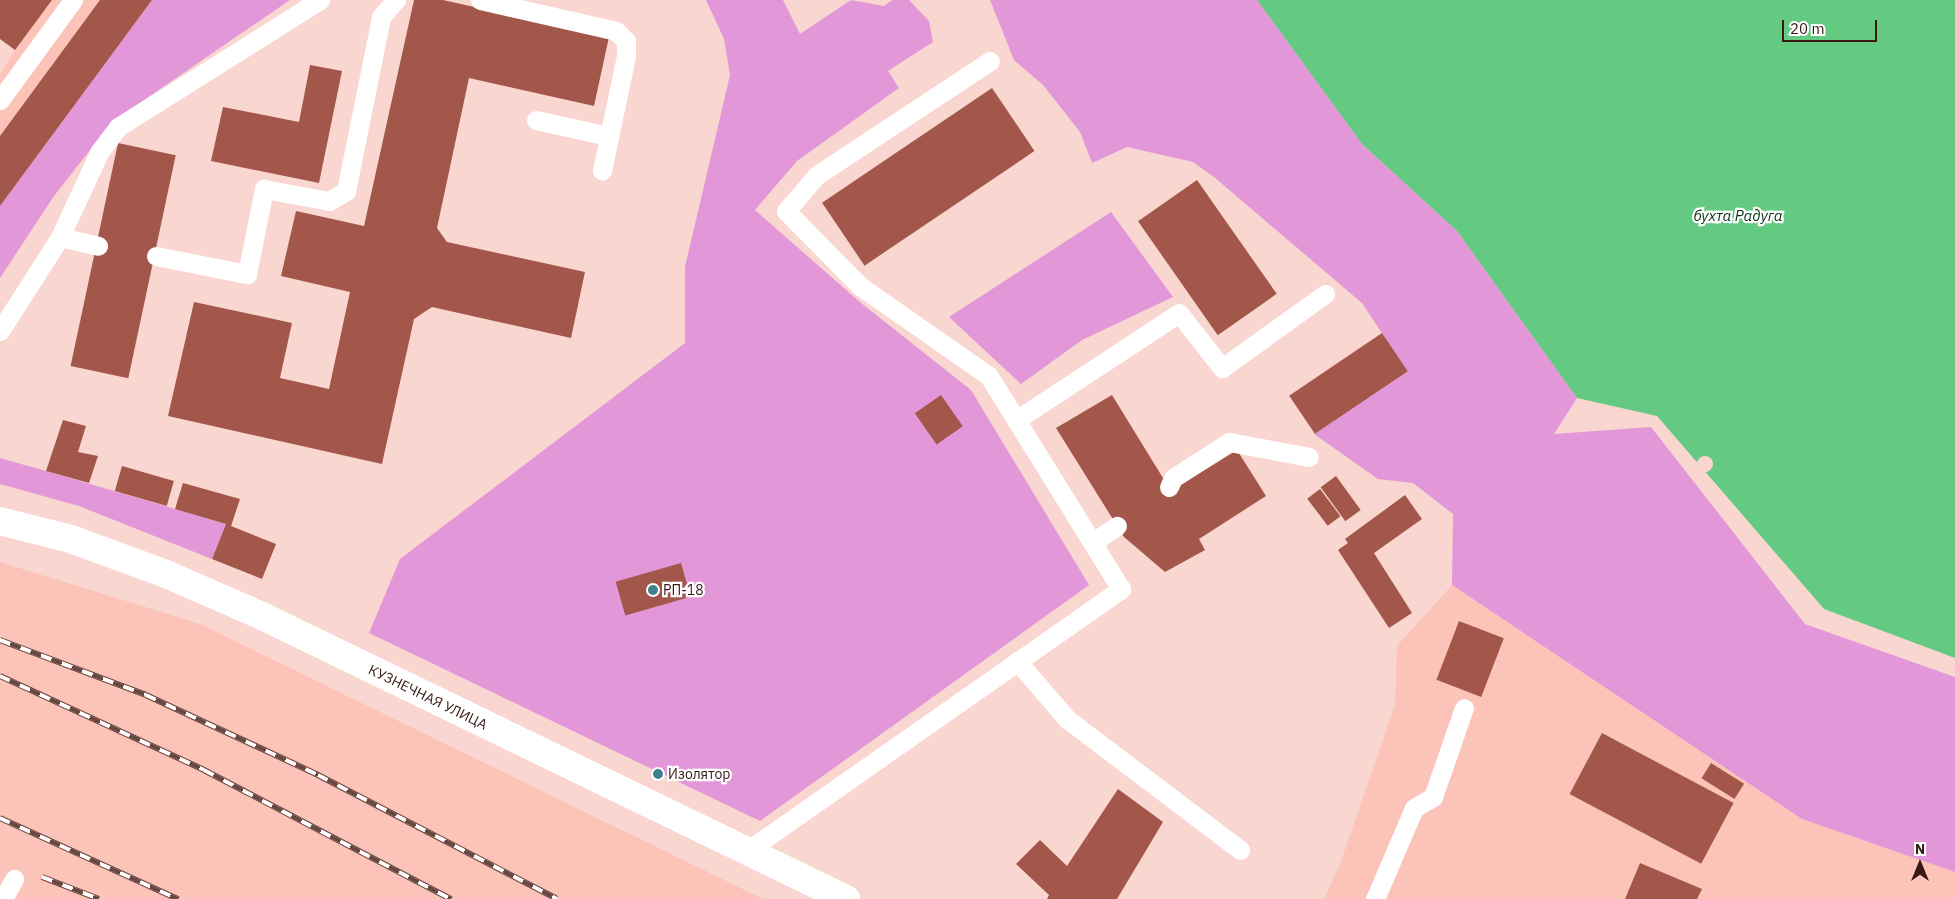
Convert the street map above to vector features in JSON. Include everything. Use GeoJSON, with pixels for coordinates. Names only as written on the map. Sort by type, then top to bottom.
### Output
{"type":"FeatureCollection","features":[{"type":"Feature","properties":{"kind":"street","name":"КУЗНЕЧНАЯ УЛИЦА"},"geometry":{"type":"LineString","coordinates":[[0,521],[71,539],[166,574],[262,616],[846,899]]}},
{"type":"Feature","properties":{"kind":"lane"},"geometry":{"type":"LineString","coordinates":[[0,100],[74,0]]}},
{"type":"Feature","properties":{"kind":"lane"},"geometry":{"type":"LineString","coordinates":[[0,331],[60,237],[100,151],[118,127],[320,0]]}},
{"type":"Feature","properties":{"kind":"lane"},"geometry":{"type":"LineString","coordinates":[[156,256],[247,274],[264,189],[329,201],[346,191],[381,17],[396,0]]}},
{"type":"Feature","properties":{"kind":"lane"},"geometry":{"type":"LineString","coordinates":[[480,0],[616,31],[626,41],[626,56],[602,171]]}},
{"type":"Feature","properties":{"kind":"lane"},"geometry":{"type":"LineString","coordinates":[[747,851],[1122,589],[989,376],[860,286],[786,211],[817,176],[990,61]]}},
{"type":"Feature","properties":{"kind":"lane"},"geometry":{"type":"LineString","coordinates":[[536,120],[609,136]]}},
{"type":"Feature","properties":{"kind":"lane"},"geometry":{"type":"LineString","coordinates":[[60,237],[98,246]]}},
{"type":"Feature","properties":{"kind":"lane"},"geometry":{"type":"LineString","coordinates":[[1016,420],[1179,313],[1222,368],[1325,294]]}},
{"type":"Feature","properties":{"kind":"lane"},"geometry":{"type":"LineString","coordinates":[[1168,487],[1173,478],[1229,442],[1310,457]]}},
{"type":"Feature","properties":{"kind":"lane"},"geometry":{"type":"LineString","coordinates":[[1093,542],[1117,526]]}},
{"type":"Feature","properties":{"kind":"lane"},"geometry":{"type":"LineString","coordinates":[[1017,661],[1067,719],[1240,850]]}},
{"type":"Feature","properties":{"kind":"lane"},"geometry":{"type":"LineString","coordinates":[[1375,899],[1414,808],[1433,797],[1464,708]]}},
{"type":"Feature","properties":{"kind":"lane"},"geometry":{"type":"LineString","coordinates":[[3,899],[14,879]]}},
{"type":"Feature","properties":{"kind":"shaded area"},"geometry":{"type":"Polygon","coordinates":[[[0,0],[152,0],[0,206],[0,74],[15,50],[0,0]]]}},
{"type":"Feature","properties":{"kind":"shaded area"},"geometry":{"type":"Polygon","coordinates":[[[152,0],[290,0],[112,122],[54,196],[0,278],[0,206],[152,0]]]}},
{"type":"Feature","properties":{"kind":"shaded area"},"geometry":{"type":"Polygon","coordinates":[[[706,0],[783,0],[800,34],[851,0],[884,6],[892,0],[909,0],[929,21],[933,42],[888,71],[899,88],[797,161],[755,210],[861,303],[971,390],[1089,585],[760,821],[369,633],[400,559],[685,343],[685,267],[730,75],[724,39],[706,0]]]}},
{"type":"Feature","properties":{"kind":"shaded area"},"geometry":{"type":"Polygon","coordinates":[[[990,0],[1257,0],[1362,144],[1457,231],[1577,398],[1554,434],[1651,427],[1805,624],[1955,677],[1955,872],[1802,819],[1452,585],[1453,514],[1413,483],[1378,479],[1314,434],[1407,371],[1362,303],[1214,177],[1193,162],[1127,147],[1092,163],[1080,132],[1043,85],[1014,60],[990,0]]]}},
{"type":"Feature","properties":{"kind":"shaded area"},"geometry":{"type":"Polygon","coordinates":[[[1111,212],[1173,297],[1082,340],[1021,384],[949,317],[1111,212]]]}},
{"type":"Feature","properties":{"kind":"shaded area"},"geometry":{"type":"Polygon","coordinates":[[[0,458],[226,524],[212,559],[79,506],[0,484],[0,458]]]}},
{"type":"Feature","properties":{"kind":"shaded area"},"geometry":{"type":"Polygon","coordinates":[[[0,562],[200,624],[763,899],[0,899],[0,562]]]}},
{"type":"Feature","properties":{"kind":"shaded area"},"geometry":{"type":"Polygon","coordinates":[[[1452,585],[1802,819],[1955,872],[1955,899],[1324,899],[1340,864],[1395,705],[1397,646],[1452,585]]]}},
{"type":"Feature","properties":{"kind":"water","name":"бухта Радуга"},"geometry":{"type":"Polygon","coordinates":[[[1257,0],[1955,0],[1955,658],[1824,609],[1657,416],[1577,398],[1457,231],[1362,144],[1257,0]]]}},
{"type":"Feature","properties":{"kind":"pier"},"geometry":{"type":"Polygon","coordinates":[[[1702,456],[1708,456],[1713,461],[1711,470],[1702,472],[1697,467],[1697,461],[1702,456]]]}},
{"type":"Feature","properties":{"kind":"building"},"geometry":{"type":"Polygon","coordinates":[[[0,0],[52,0],[15,50],[0,39],[0,0]]]}},
{"type":"Feature","properties":{"kind":"building"},"geometry":{"type":"Polygon","coordinates":[[[100,0],[152,0],[0,206],[0,136],[100,0]]]}},
{"type":"Feature","properties":{"kind":"building"},"geometry":{"type":"Polygon","coordinates":[[[414,0],[443,0],[609,37],[594,106],[469,78],[437,228],[447,242],[585,272],[571,338],[432,307],[414,319],[382,464],[168,416],[194,302],[292,323],[280,378],[329,389],[350,292],[281,276],[296,211],[364,226],[414,0]]]}},
{"type":"Feature","properties":{"kind":"building"},"geometry":{"type":"Polygon","coordinates":[[[310,65],[342,71],[319,183],[211,161],[223,107],[299,122],[310,65]]]}},
{"type":"Feature","properties":{"kind":"building"},"geometry":{"type":"Polygon","coordinates":[[[992,88],[1034,151],[865,266],[822,203],[992,88]]]}},
{"type":"Feature","properties":{"kind":"building"},"geometry":{"type":"Polygon","coordinates":[[[118,143],[176,155],[128,378],[71,366],[118,143]]]}},
{"type":"Feature","properties":{"kind":"building"},"geometry":{"type":"Polygon","coordinates":[[[1197,180],[1277,294],[1218,335],[1138,221],[1197,180]]]}},
{"type":"Feature","properties":{"kind":"building"},"geometry":{"type":"Polygon","coordinates":[[[1382,333],[1408,371],[1315,434],[1289,396],[1382,333]]]}},
{"type":"Feature","properties":{"kind":"building"},"geometry":{"type":"Polygon","coordinates":[[[941,395],[963,426],[937,444],[915,413],[941,395]]]}},
{"type":"Feature","properties":{"kind":"building"},"geometry":{"type":"Polygon","coordinates":[[[1112,395],[1171,491],[1237,450],[1266,496],[1199,539],[1205,550],[1165,572],[1124,537],[1056,428],[1112,395]]]}},
{"type":"Feature","properties":{"kind":"building"},"geometry":{"type":"Polygon","coordinates":[[[63,420],[86,426],[78,452],[98,456],[89,483],[46,471],[63,420]]]}},
{"type":"Feature","properties":{"kind":"building"},"geometry":{"type":"Polygon","coordinates":[[[122,466],[174,481],[167,506],[115,491],[122,466]]]}},
{"type":"Feature","properties":{"kind":"building"},"geometry":{"type":"Polygon","coordinates":[[[1336,476],[1361,510],[1345,521],[1321,487],[1336,476]]]}},
{"type":"Feature","properties":{"kind":"building"},"geometry":{"type":"Polygon","coordinates":[[[183,483],[240,499],[231,526],[276,544],[262,579],[212,559],[226,524],[175,509],[183,483]]]}},
{"type":"Feature","properties":{"kind":"building"},"geometry":{"type":"Polygon","coordinates":[[[1320,489],[1340,516],[1328,526],[1307,499],[1320,489]]]}},
{"type":"Feature","properties":{"kind":"building"},"geometry":{"type":"Polygon","coordinates":[[[1405,495],[1422,519],[1374,553],[1412,613],[1389,628],[1338,550],[1348,543],[1345,539],[1405,495]]]}},
{"type":"Feature","properties":{"kind":"building","name":"РП-18"},"geometry":{"type":"Polygon","coordinates":[[[681,563],[691,597],[625,615],[616,582],[681,563]]]}},
{"type":"Feature","properties":{"kind":"building"},"geometry":{"type":"Polygon","coordinates":[[[1459,621],[1504,638],[1481,697],[1436,680],[1459,621]]]}},
{"type":"Feature","properties":{"kind":"building"},"geometry":{"type":"Polygon","coordinates":[[[1602,733],[1734,803],[1701,864],[1570,794],[1602,733]]]}},
{"type":"Feature","properties":{"kind":"building"},"geometry":{"type":"Polygon","coordinates":[[[1711,763],[1744,784],[1735,799],[1701,778],[1711,763]]]}},
{"type":"Feature","properties":{"kind":"building"},"geometry":{"type":"Polygon","coordinates":[[[1118,789],[1163,822],[1117,899],[1047,899],[1049,895],[1016,864],[1040,840],[1067,866],[1118,789]]]}},
{"type":"Feature","properties":{"kind":"building"},"geometry":{"type":"Polygon","coordinates":[[[1640,863],[1702,889],[1697,899],[1625,899],[1640,863]]]}},
{"type":"Feature","properties":{"kind":"railway"},"geometry":{"type":"LineString","coordinates":[[0,640],[146,695],[318,775],[557,899]]}},
{"type":"Feature","properties":{"kind":"railway"},"geometry":{"type":"LineString","coordinates":[[0,676],[204,770],[451,899]]}},
{"type":"Feature","properties":{"kind":"railway"},"geometry":{"type":"LineString","coordinates":[[0,818],[178,899]]}},
{"type":"Feature","properties":{"kind":"railway"},"geometry":{"type":"LineString","coordinates":[[42,877],[99,899]]}},
{"type":"Feature","properties":{"kind":"place","name":"РП-18"},"geometry":{"type":"Point","coordinates":[653,590]}},
{"type":"Feature","properties":{"kind":"place","name":"Изолятор"},"geometry":{"type":"Point","coordinates":[658,774]}}]}
